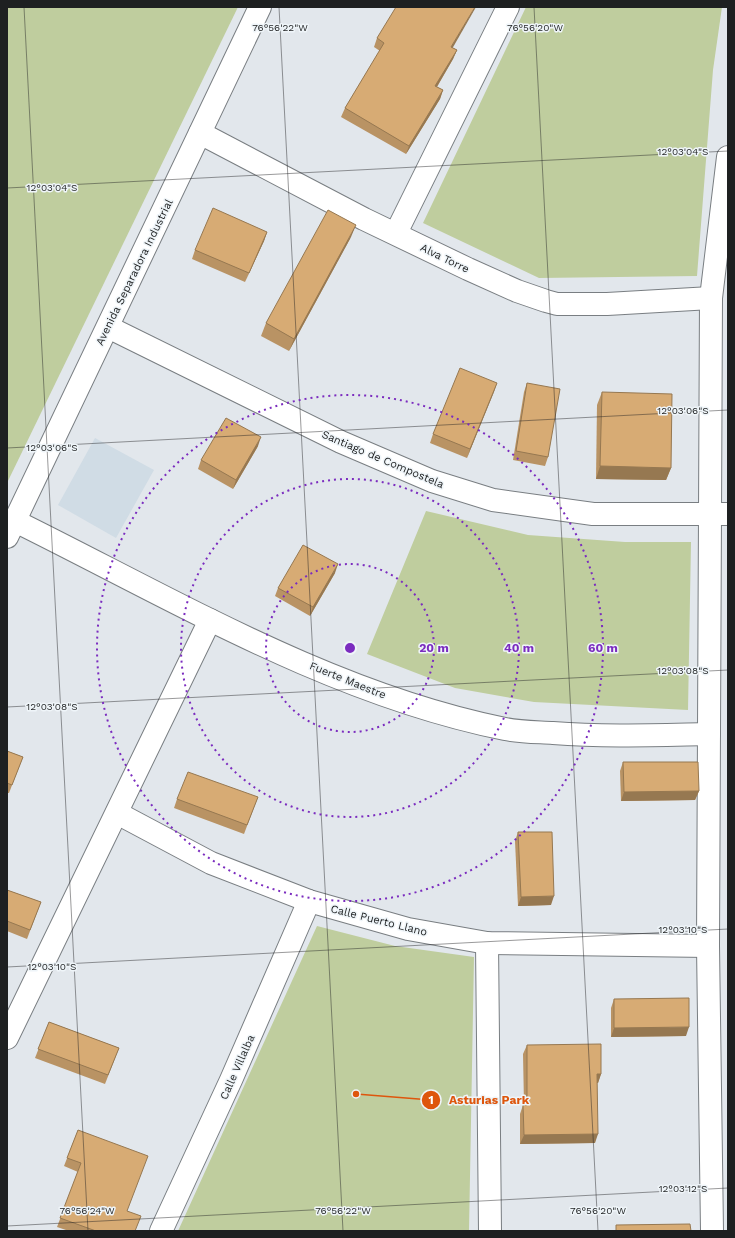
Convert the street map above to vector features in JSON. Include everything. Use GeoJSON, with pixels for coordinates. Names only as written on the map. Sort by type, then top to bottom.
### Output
{"type":"FeatureCollection","features":[{"type":"Feature","properties":{"kind":"street","name":"Avenida Separadora Industrial"},"geometry":{"type":"LineString","coordinates":[[11,529],[260,7]]}},
{"type":"Feature","properties":{"kind":"street"},"geometry":{"type":"LineString","coordinates":[[396,233],[508,7]]}},
{"type":"Feature","properties":{"kind":"street","name":"Alva Torre"},"geometry":{"type":"LineString","coordinates":[[200,133],[364,219],[396,233],[468,269],[517,291],[557,304],[607,304],[711,298]]}},
{"type":"Feature","properties":{"kind":"street"},"geometry":{"type":"LineString","coordinates":[[712,1231],[708,946],[709,734],[719,514],[711,298],[728,157]]}},
{"type":"Feature","properties":{"kind":"street","name":"Santiago de Compostela"},"geometry":{"type":"LineString","coordinates":[[108,327],[341,442],[439,484],[493,500],[593,514],[719,514]]}},
{"type":"Feature","properties":{"kind":"street","name":"Fuerte Maestre"},"geometry":{"type":"LineString","coordinates":[[11,529],[351,684],[414,705],[506,730],[603,737],[709,734]]}},
{"type":"Feature","properties":{"kind":"street"},"geometry":{"type":"LineString","coordinates":[[7,1038],[210,620]]}},
{"type":"Feature","properties":{"kind":"street","name":"Calle Puerto Llano"},"geometry":{"type":"LineString","coordinates":[[117,813],[210,863],[309,902],[408,929],[487,943],[708,946]]}},
{"type":"Feature","properties":{"kind":"street","name":"Calle Villalba"},"geometry":{"type":"LineString","coordinates":[[161,1231],[231,1080],[309,902]]}},
{"type":"Feature","properties":{"kind":"street"},"geometry":{"type":"LineString","coordinates":[[487,943],[490,1231]]}},
{"type":"Feature","properties":{"kind":"shaded area"},"geometry":{"type":"Polygon","coordinates":[[[95,438],[154,470],[116,538],[58,505],[95,438]]]}},
{"type":"Feature","properties":{"kind":"green space"},"geometry":{"type":"Polygon","coordinates":[[[7,7],[238,7],[7,483],[7,7]]]}},
{"type":"Feature","properties":{"kind":"green space"},"geometry":{"type":"Polygon","coordinates":[[[526,7],[722,7],[713,70],[697,276],[539,278],[423,223],[526,7]]]}},
{"type":"Feature","properties":{"kind":"green space"},"geometry":{"type":"Polygon","coordinates":[[[426,511],[528,535],[625,542],[691,542],[688,710],[534,702],[455,688],[367,654],[426,511]]]}},
{"type":"Feature","properties":{"kind":"green space"},"geometry":{"type":"Polygon","coordinates":[[[317,926],[395,946],[474,957],[469,1231],[178,1231],[317,926]]]}},
{"type":"Feature","properties":{"kind":"building"},"geometry":{"type":"Polygon","coordinates":[[[396,7],[475,7],[451,47],[457,50],[435,86],[443,90],[409,146],[345,108],[384,43],[377,38],[396,7]]]}},
{"type":"Feature","properties":{"kind":"building"},"geometry":{"type":"Polygon","coordinates":[[[213,208],[267,232],[249,273],[195,250],[213,208]]]}},
{"type":"Feature","properties":{"kind":"building"},"geometry":{"type":"Polygon","coordinates":[[[328,210],[356,225],[294,339],[266,323],[328,210]]]}},
{"type":"Feature","properties":{"kind":"building"},"geometry":{"type":"Polygon","coordinates":[[[460,368],[497,383],[470,449],[433,434],[460,368]]]}},
{"type":"Feature","properties":{"kind":"building"},"geometry":{"type":"Polygon","coordinates":[[[527,383],[560,389],[548,457],[516,451],[527,383]]]}},
{"type":"Feature","properties":{"kind":"building"},"geometry":{"type":"Polygon","coordinates":[[[602,392],[672,394],[671,468],[600,466],[602,392]]]}},
{"type":"Feature","properties":{"kind":"building"},"geometry":{"type":"Polygon","coordinates":[[[226,418],[261,437],[236,480],[201,460],[226,418]]]}},
{"type":"Feature","properties":{"kind":"building"},"geometry":{"type":"Polygon","coordinates":[[[303,545],[338,564],[313,607],[278,588],[303,545]]]}},
{"type":"Feature","properties":{"kind":"building"},"geometry":{"type":"Polygon","coordinates":[[[7,751],[23,757],[12,785],[7,783],[7,751]]]}},
{"type":"Feature","properties":{"kind":"building"},"geometry":{"type":"Polygon","coordinates":[[[623,762],[698,762],[699,791],[624,792],[623,762]]]}},
{"type":"Feature","properties":{"kind":"building"},"geometry":{"type":"Polygon","coordinates":[[[188,772],[258,797],[247,825],[177,799],[188,772]]]}},
{"type":"Feature","properties":{"kind":"building"},"geometry":{"type":"Polygon","coordinates":[[[518,832],[552,832],[554,896],[521,897],[518,832]]]}},
{"type":"Feature","properties":{"kind":"building"},"geometry":{"type":"Polygon","coordinates":[[[7,890],[41,902],[30,930],[7,921],[7,890]]]}},
{"type":"Feature","properties":{"kind":"building"},"geometry":{"type":"Polygon","coordinates":[[[689,998],[689,1027],[614,1028],[614,999],[689,998]]]}},
{"type":"Feature","properties":{"kind":"building"},"geometry":{"type":"Polygon","coordinates":[[[49,1022],[119,1048],[108,1075],[38,1049],[49,1022]]]}},
{"type":"Feature","properties":{"kind":"building"},"geometry":{"type":"Polygon","coordinates":[[[601,1044],[601,1074],[597,1074],[598,1134],[524,1135],[523,1105],[527,1105],[527,1045],[601,1044]]]}},
{"type":"Feature","properties":{"kind":"building"},"geometry":{"type":"Polygon","coordinates":[[[78,1130],[148,1156],[127,1211],[141,1216],[135,1231],[96,1231],[60,1218],[81,1163],[67,1158],[78,1130]]]}},
{"type":"Feature","properties":{"kind":"building"},"geometry":{"type":"Polygon","coordinates":[[[690,1224],[691,1231],[616,1231],[616,1225],[690,1224]]]}},
{"type":"Feature","properties":{"kind":"place","name":"Asturias Park"},"geometry":{"type":"Point","coordinates":[356,1094]}}]}
